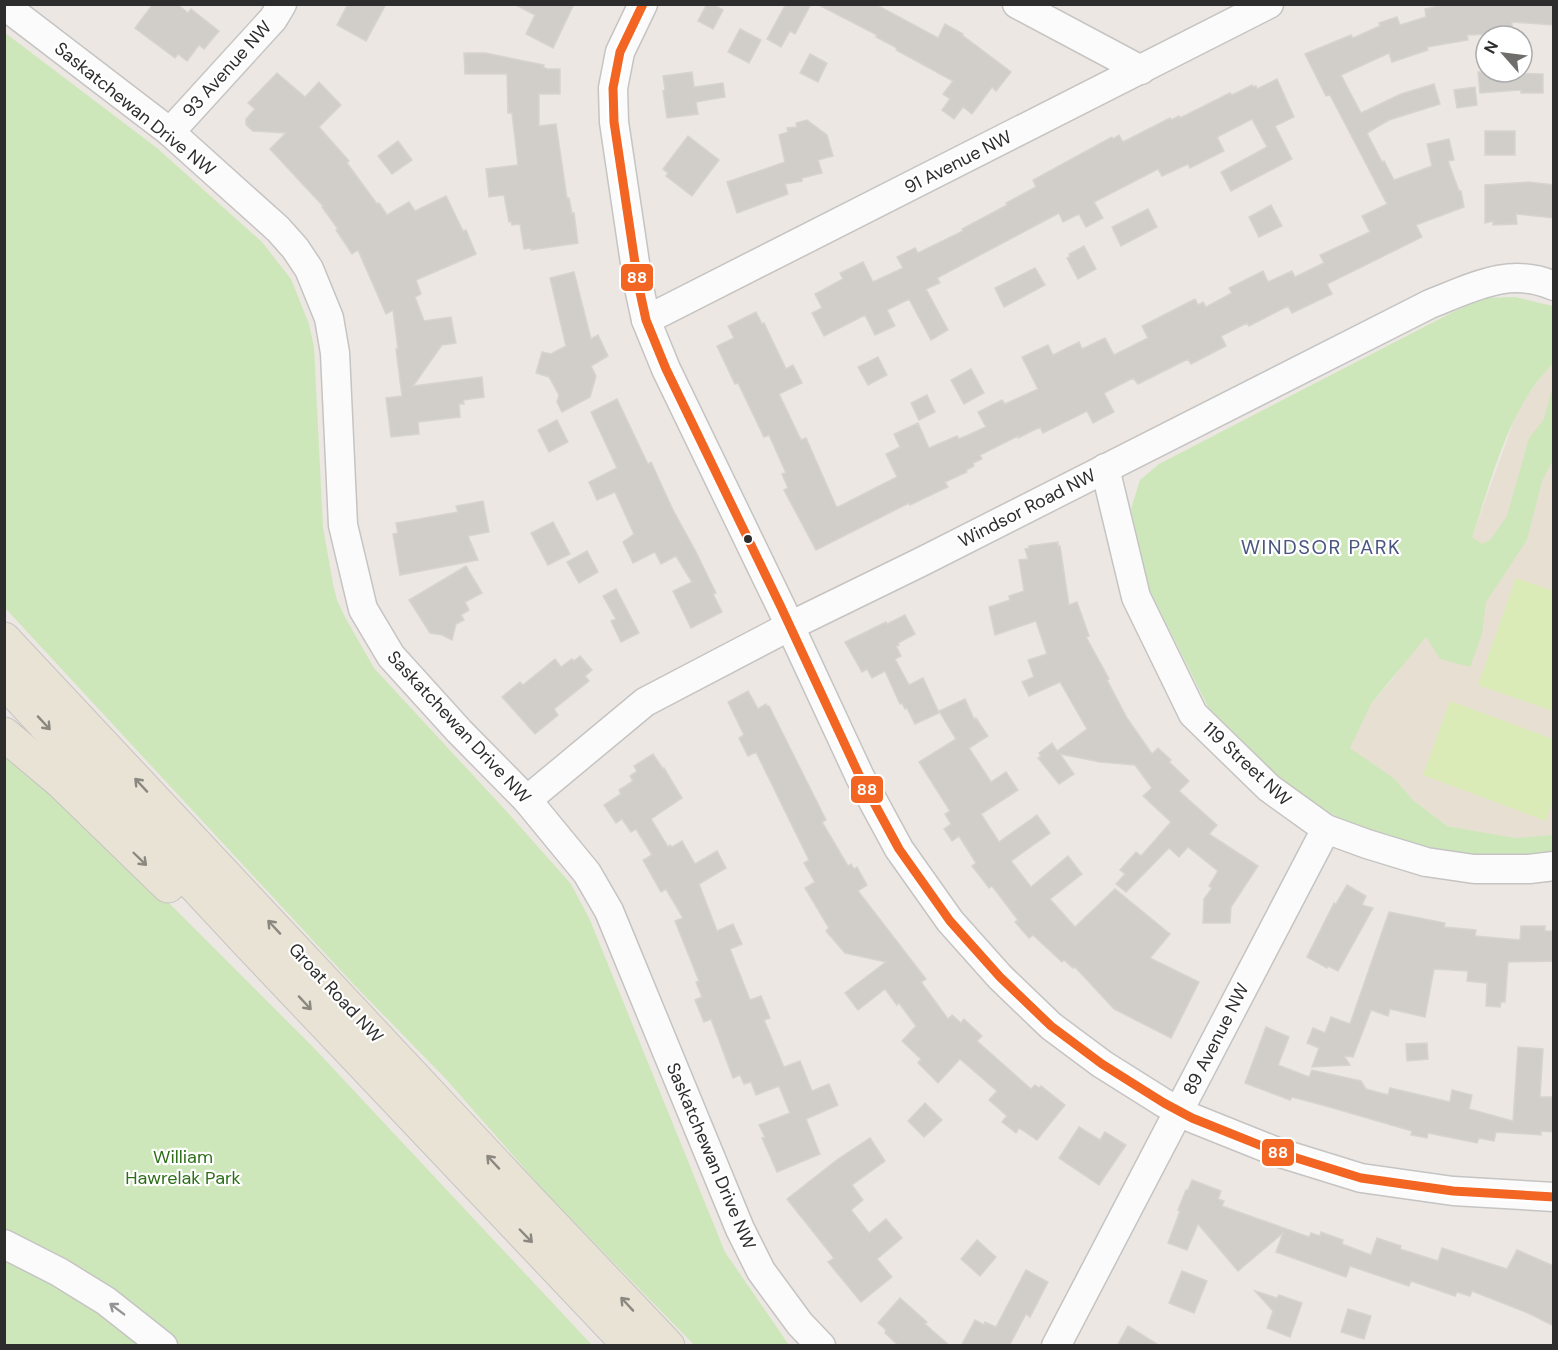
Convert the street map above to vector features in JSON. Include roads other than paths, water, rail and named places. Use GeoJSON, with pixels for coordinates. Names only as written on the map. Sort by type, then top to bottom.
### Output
{"type":"FeatureCollection","features":[{"type":"Feature","properties":{"kind":"main road","name":"Groat Road NW"},"geometry":{"type":"LineString","coordinates":[[4,639],[668,1346]]}},
{"type":"Feature","properties":{"kind":"main road","name":"Groat Road NW"},"geometry":{"type":"LineString","coordinates":[[4,681],[250,945],[630,1346]]}},
{"type":"Feature","properties":{"kind":"main road"},"geometry":{"type":"LineString","coordinates":[[4,734],[62,782],[195,912],[250,945]]}},
{"type":"Feature","properties":{"kind":"street","name":"93 Avenue NW"},"geometry":{"type":"LineString","coordinates":[[170,132],[273,19],[282,4]]}},
{"type":"Feature","properties":{"kind":"street"},"geometry":{"type":"LineString","coordinates":[[643,4],[621,52],[613,88],[614,122],[638,283],[646,320],[666,369],[860,777],[899,849],[951,921],[1000,977],[1051,1026],[1102,1064],[1179,1111],[1277,1152],[1361,1178],[1453,1191],[1554,1197]]}},
{"type":"Feature","properties":{"kind":"street"},"geometry":{"type":"LineString","coordinates":[[1017,4],[1141,70]]}},
{"type":"Feature","properties":{"kind":"street","name":"91 Avenue NW"},"geometry":{"type":"LineString","coordinates":[[646,320],[1269,4]]}},
{"type":"Feature","properties":{"kind":"street","name":"Saskatchewan Drive NW"},"geometry":{"type":"LineString","coordinates":[[4,5],[170,132],[278,229],[309,269],[329,318],[335,353],[343,525],[363,609],[391,656],[459,731],[527,800],[588,873],[609,911],[740,1230],[761,1271],[800,1324],[821,1346]]}},
{"type":"Feature","properties":{"kind":"street","name":"Windsor Road NW"},"geometry":{"type":"LineString","coordinates":[[527,800],[645,702],[790,626],[1430,304],[1480,284],[1512,277],[1545,282],[1554,286]]}},
{"type":"Feature","properties":{"kind":"street","name":"119 Street NW"},"geometry":{"type":"LineString","coordinates":[[1106,468],[1136,597],[1193,714],[1269,788],[1326,829],[1426,862],[1474,868],[1529,869],[1554,866]]}},
{"type":"Feature","properties":{"kind":"street","name":"89 Avenue NW"},"geometry":{"type":"LineString","coordinates":[[1056,1346],[1326,829]]}},
{"type":"Feature","properties":{"kind":"street"},"geometry":{"type":"LineString","coordinates":[[4,1244],[59,1272],[106,1301],[163,1346]]}},
{"type":"Feature","properties":{"kind":"district","name":"WINDSOR PARK"},"geometry":{"type":"Point","coordinates":[1321,547]}},
{"type":"Feature","properties":{"kind":"park label","name":"William Hawrelak Park"},"geometry":{"type":"Point","coordinates":[183,1167]}}]}
